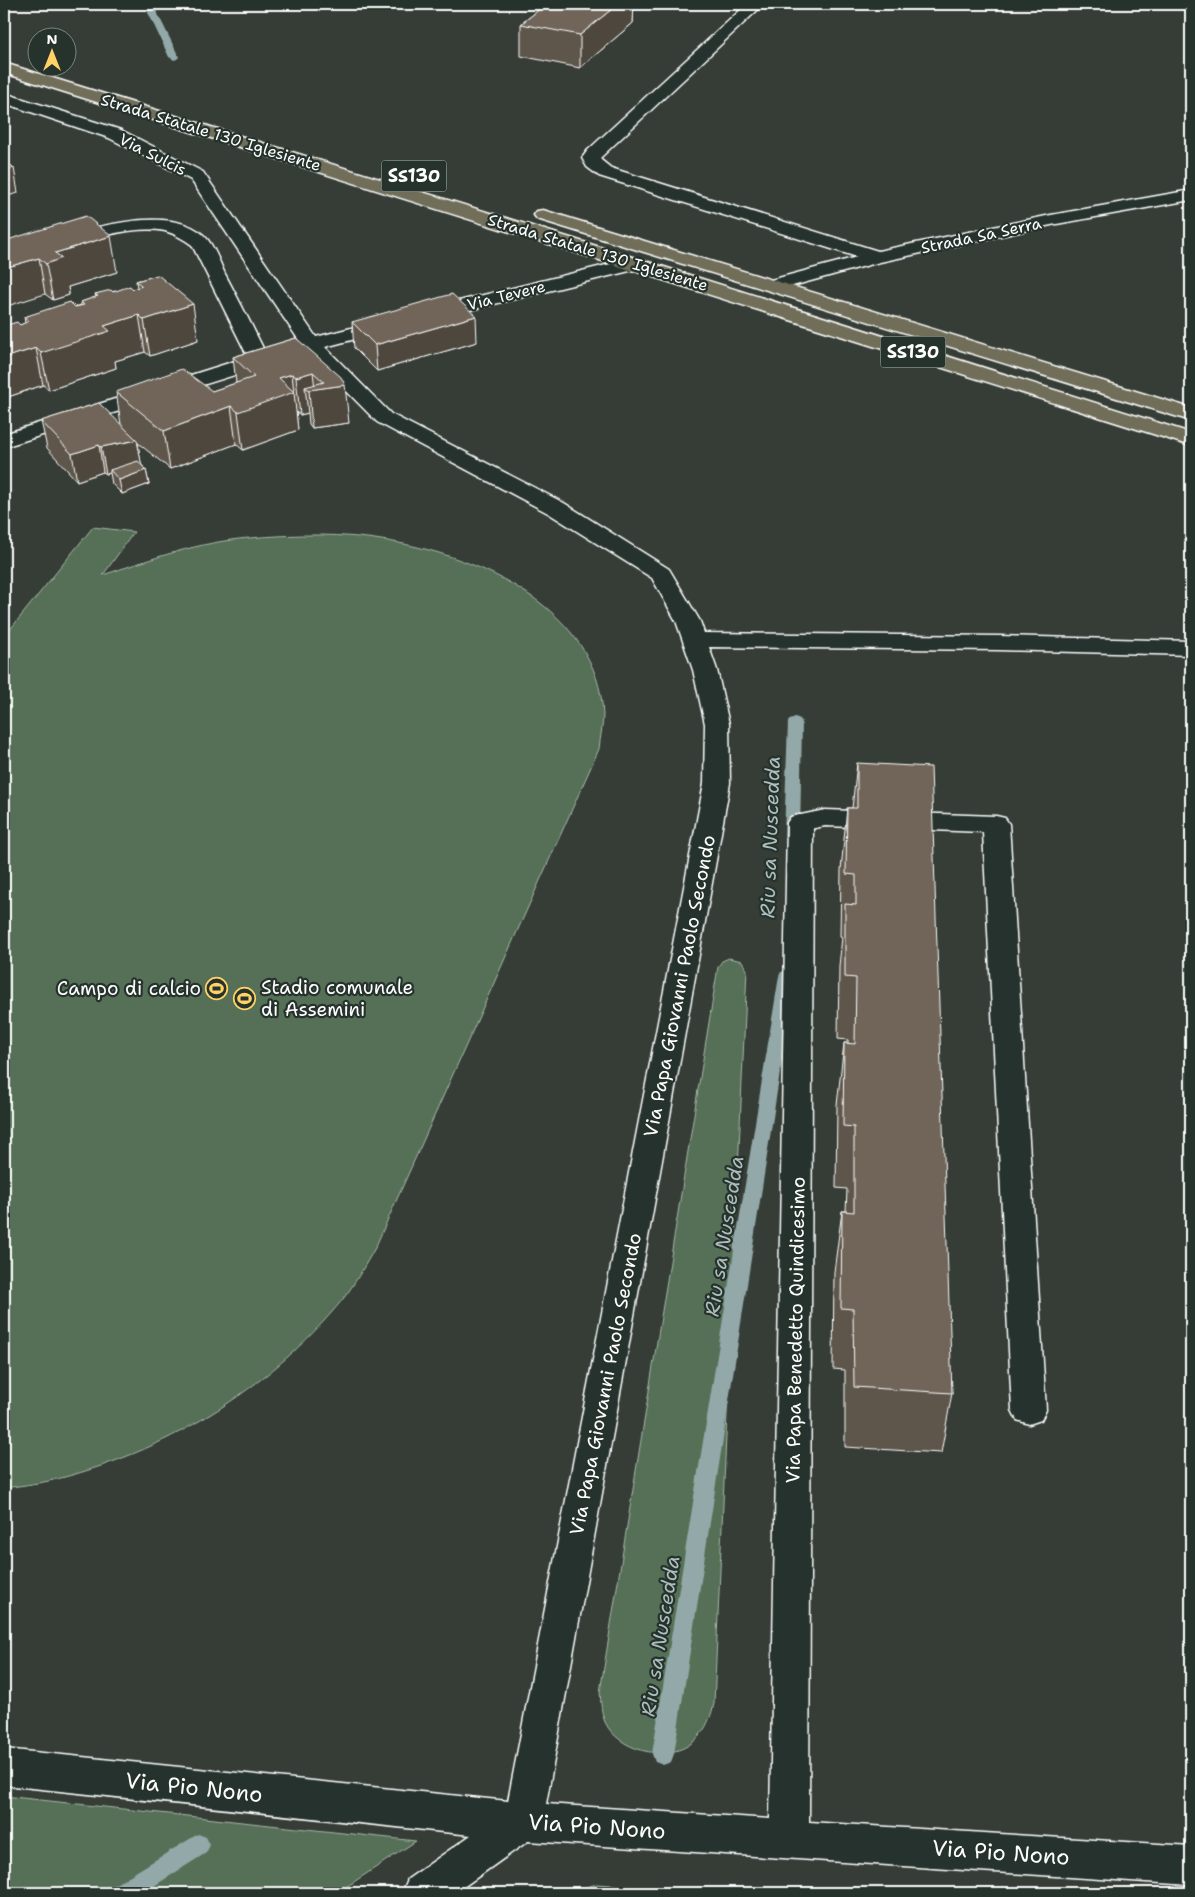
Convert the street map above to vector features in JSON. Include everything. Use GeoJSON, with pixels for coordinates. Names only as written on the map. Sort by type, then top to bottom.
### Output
{"type":"FeatureCollection","features":[{"type":"Feature","properties":{"kind":"main road"},"geometry":{"type":"LineString","coordinates":[[4,52],[28,59]]}},
{"type":"Feature","properties":{"kind":"main road","name":"Strada Statale 130 Iglesiente"},"geometry":{"type":"LineString","coordinates":[[4,68],[635,264],[1191,440]]}},
{"type":"Feature","properties":{"kind":"main road","name":"Strada Statale 130 Iglesiente"},"geometry":{"type":"LineString","coordinates":[[78,75],[225,119]]}},
{"type":"Feature","properties":{"kind":"main road","name":"Strada Statale 130 Iglesiente"},"geometry":{"type":"LineString","coordinates":[[528,211],[774,285],[1191,415]]}},
{"type":"Feature","properties":{"kind":"street"},"geometry":{"type":"LineString","coordinates":[[756,4],[594,154],[591,158],[592,163],[605,172],[877,257]]}},
{"type":"Feature","properties":{"kind":"street","name":"Via Sulcis"},"geometry":{"type":"LineString","coordinates":[[4,98],[116,134],[197,176],[310,343]]}},
{"type":"Feature","properties":{"kind":"street","name":"Strada Sa Serra"},"geometry":{"type":"LineString","coordinates":[[774,285],[877,257],[1051,220],[1191,195]]}},
{"type":"Feature","properties":{"kind":"street"},"geometry":{"type":"LineString","coordinates":[[4,261],[122,226],[162,225],[192,234],[200,242],[260,361]]}},
{"type":"Feature","properties":{"kind":"street","name":"Via Tevere"},"geometry":{"type":"LineString","coordinates":[[4,441],[260,361],[310,343],[635,264]]}},
{"type":"Feature","properties":{"kind":"street","name":"Via Papa Giovanni Paolo Secondo"},"geometry":{"type":"LineString","coordinates":[[310,343],[384,418],[556,508],[661,574],[688,621],[705,670],[717,724],[717,783],[524,1822]]}},
{"type":"Feature","properties":{"kind":"street"},"geometry":{"type":"LineString","coordinates":[[695,640],[1191,648]]}},
{"type":"Feature","properties":{"kind":"street","name":"Via Papa Benedetto Quindicesimo"},"geometry":{"type":"LineString","coordinates":[[789,1838],[800,823],[825,818],[996,824],[1029,1410]]}},
{"type":"Feature","properties":{"kind":"street","name":"Via Pio Nono"},"geometry":{"type":"LineString","coordinates":[[4,1768],[524,1822],[1191,1866]]}},
{"type":"Feature","properties":{"kind":"street"},"geometry":{"type":"LineString","coordinates":[[422,1893],[524,1822]]}},
{"type":"Feature","properties":{"kind":"green space","name":"Stadio comunale di Assemini"},"geometry":{"type":"Polygon","coordinates":[[[93,527],[134,532],[103,575],[175,552],[212,543],[284,536],[336,535],[371,538],[423,548],[459,560],[495,575],[528,594],[557,617],[580,645],[596,678],[603,723],[599,749],[375,1248],[343,1299],[314,1332],[282,1362],[248,1389],[211,1414],[173,1436],[133,1454],[91,1469],[49,1481],[4,1488],[4,637],[93,527]]]}},
{"type":"Feature","properties":{"kind":"green space"},"geometry":{"type":"Polygon","coordinates":[[[729,958],[742,961],[747,970],[714,1704],[706,1727],[699,1737],[689,1745],[678,1750],[667,1753],[654,1753],[630,1746],[611,1732],[604,1719],[600,1692],[718,967],[722,961],[729,958]]]}},
{"type":"Feature","properties":{"kind":"green space"},"geometry":{"type":"Polygon","coordinates":[[[4,1796],[416,1841],[337,1893],[15,1893],[4,1883],[4,1796]]]}},
{"type":"Feature","properties":{"kind":"green space"},"geometry":{"type":"Polygon","coordinates":[[[597,1884],[726,1893],[564,1893],[597,1884]]]}},
{"type":"Feature","properties":{"kind":"building"},"geometry":{"type":"Polygon","coordinates":[[[546,4],[618,4],[580,35],[521,24],[546,4]]]}},
{"type":"Feature","properties":{"kind":"building"},"geometry":{"type":"Polygon","coordinates":[[[4,159],[14,168],[4,171],[4,159]]]}},
{"type":"Feature","properties":{"kind":"building"},"geometry":{"type":"Polygon","coordinates":[[[86,216],[111,236],[55,253],[62,258],[46,264],[39,258],[4,268],[4,241],[86,216]]]}},
{"type":"Feature","properties":{"kind":"building"},"geometry":{"type":"Polygon","coordinates":[[[158,275],[193,304],[144,320],[139,315],[104,326],[110,331],[41,353],[36,348],[4,358],[4,326],[17,322],[20,325],[29,321],[24,317],[70,302],[75,307],[84,305],[81,302],[98,296],[95,294],[111,290],[113,292],[130,286],[133,289],[142,286],[136,281],[158,275]]]}},
{"type":"Feature","properties":{"kind":"building"},"geometry":{"type":"Polygon","coordinates":[[[452,294],[476,316],[375,345],[352,322],[452,294]]]}},
{"type":"Feature","properties":{"kind":"building"},"geometry":{"type":"Polygon","coordinates":[[[296,338],[341,377],[345,385],[309,390],[305,387],[324,382],[313,372],[296,377],[292,374],[279,378],[294,392],[238,412],[231,406],[164,431],[116,392],[182,369],[212,391],[254,377],[233,357],[296,338]]]}},
{"type":"Feature","properties":{"kind":"building"},"geometry":{"type":"Polygon","coordinates":[[[99,403],[137,440],[101,447],[99,445],[72,454],[41,421],[99,403]]]}},
{"type":"Feature","properties":{"kind":"building"},"geometry":{"type":"Polygon","coordinates":[[[138,461],[146,470],[119,480],[110,470],[138,461]]]}},
{"type":"Feature","properties":{"kind":"building"},"geometry":{"type":"Polygon","coordinates":[[[857,763],[931,767],[952,1393],[854,1387],[853,1309],[841,1308],[842,1211],[854,1212],[854,1127],[843,1126],[844,1043],[855,1044],[856,978],[845,977],[845,904],[856,905],[856,875],[846,874],[847,808],[857,808],[857,763]]]}},
{"type":"Feature","properties":{"kind":"waterway","name":"Riu sa Nuscedda"},"geometry":{"type":"LineString","coordinates":[[148,4],[174,57]]}},
{"type":"Feature","properties":{"kind":"waterway","name":"Riu sa Nuscedda"},"geometry":{"type":"LineString","coordinates":[[792,837],[795,722]]}},
{"type":"Feature","properties":{"kind":"waterway","name":"Riu sa Nuscedda"},"geometry":{"type":"LineString","coordinates":[[663,1754],[787,976]]}},
{"type":"Feature","properties":{"kind":"waterway","name":"Riu sa Nuscedda"},"geometry":{"type":"LineString","coordinates":[[122,1893],[198,1845]]}},
{"type":"Feature","properties":{"kind":"place","name":"Campo di calcio"},"geometry":{"type":"Point","coordinates":[217,988]}},
{"type":"Feature","properties":{"kind":"place","name":"Stadio comunale di Assemini"},"geometry":{"type":"Point","coordinates":[245,998]}}]}
